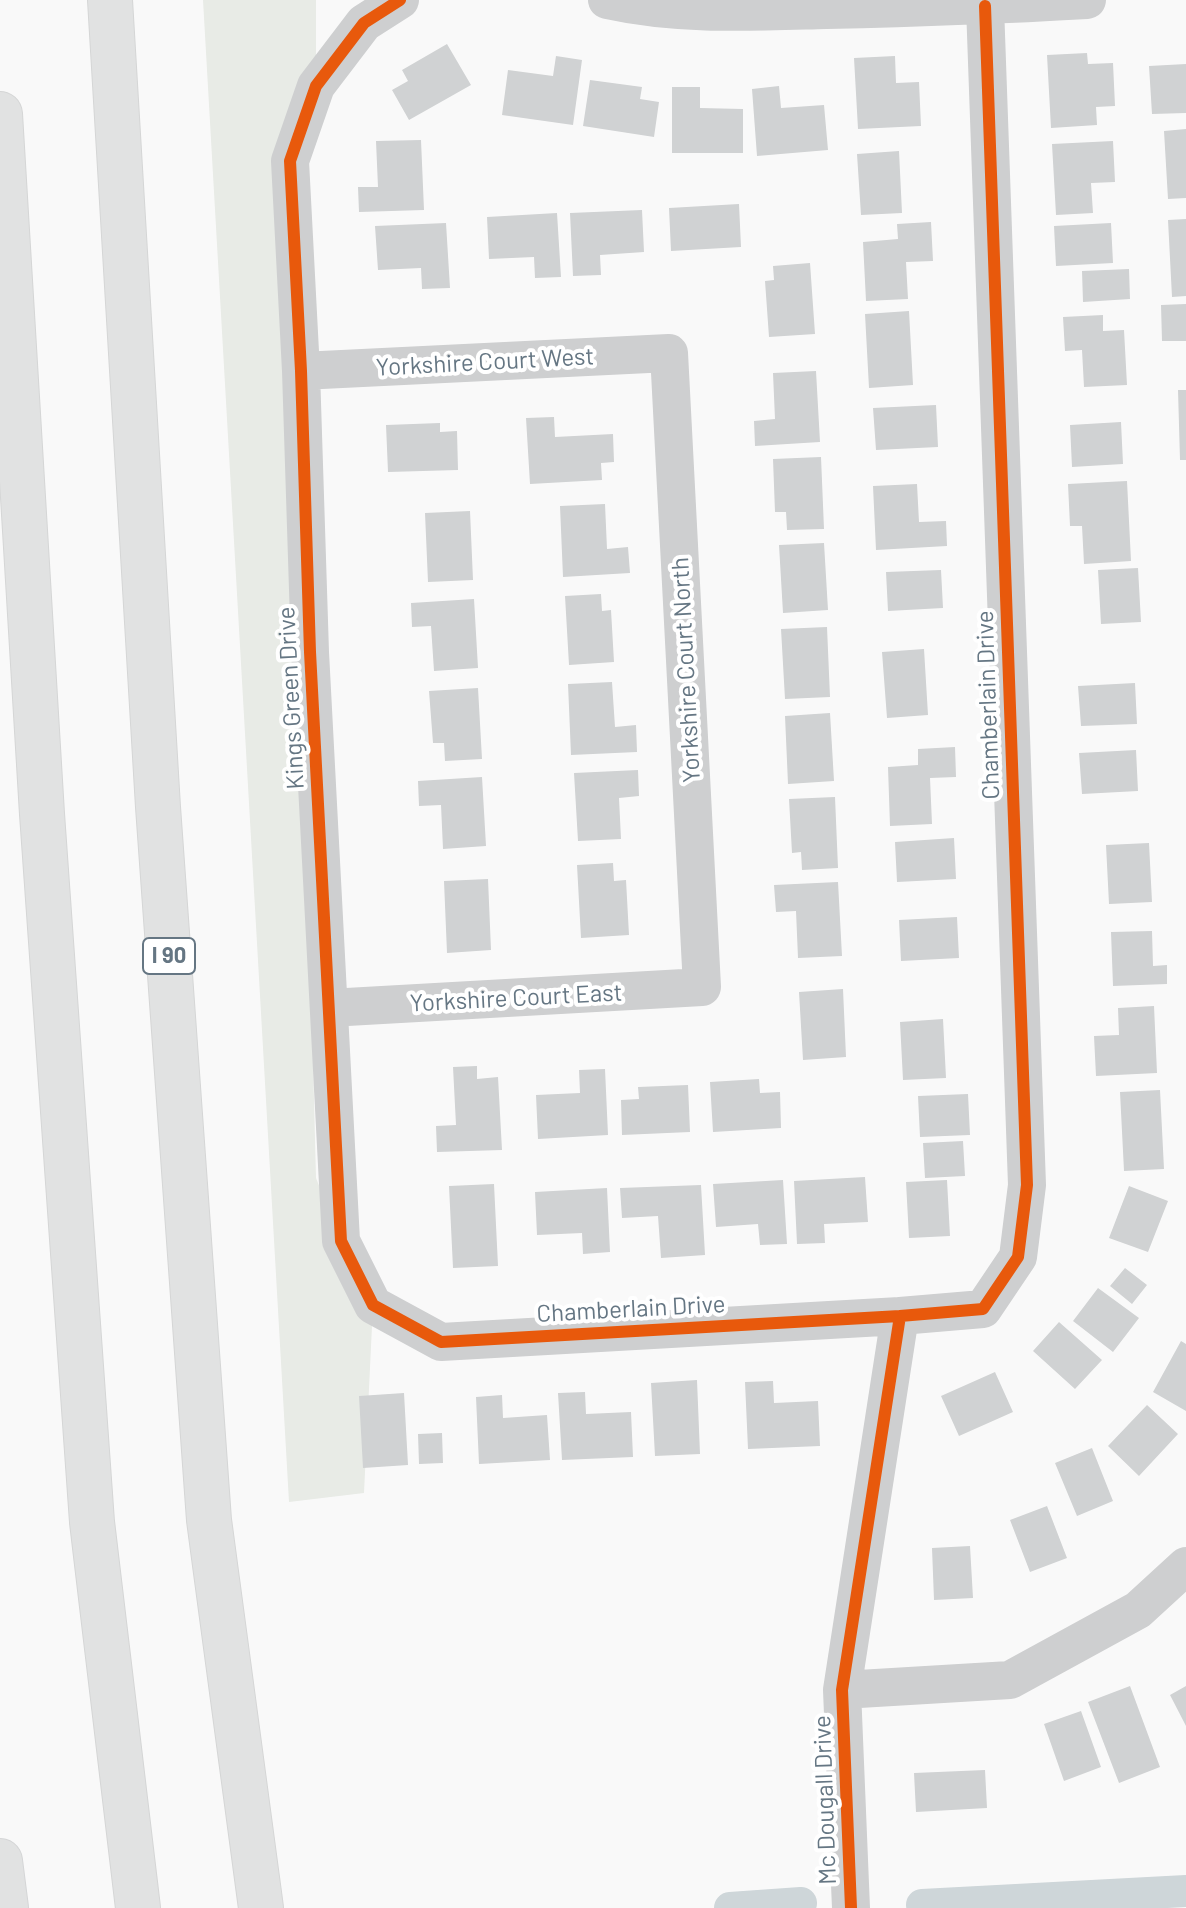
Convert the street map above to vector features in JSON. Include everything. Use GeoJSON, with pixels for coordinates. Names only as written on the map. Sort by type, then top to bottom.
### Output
{"type":"FeatureCollection","features":[{"type":"Feature","properties":{"kind":"main road","name":"I 90"},"geometry":{"type":"LineString","coordinates":[[110,0],[159,823],[209,1520],[261,1908]]}},
{"type":"Feature","properties":{"kind":"main road"},"geometry":{"type":"LineString","coordinates":[[0,114],[43,830],[92,1522],[138,1908]]}},
{"type":"Feature","properties":{"kind":"main road"},"geometry":{"type":"LineString","coordinates":[[0,1861],[6,1908]]}},
{"type":"Feature","properties":{"kind":"street","name":"Kings Green Drive"},"geometry":{"type":"LineString","coordinates":[[373,1305],[341,1241],[310,652],[301,371],[290,161],[316,86],[364,23],[400,0]]}},
{"type":"Feature","properties":{"kind":"street"},"geometry":{"type":"LineString","coordinates":[[607,0],[642,8],[716,13],[985,6],[1087,0]]}},
{"type":"Feature","properties":{"kind":"street","name":"Chamberlain Drive"},"geometry":{"type":"LineString","coordinates":[[373,1305],[441,1342],[900,1316],[983,1309],[1018,1257],[1027,1185],[985,6]]}},
{"type":"Feature","properties":{"kind":"street","name":"Yorkshire Court West"},"geometry":{"type":"LineString","coordinates":[[301,371],[669,353]]}},
{"type":"Feature","properties":{"kind":"street","name":"Yorkshire Court North"},"geometry":{"type":"LineString","coordinates":[[669,353],[702,987]]}},
{"type":"Feature","properties":{"kind":"street","name":"Yorkshire Court East"},"geometry":{"type":"LineString","coordinates":[[329,1008],[702,987]]}},
{"type":"Feature","properties":{"kind":"street"},"geometry":{"type":"LineString","coordinates":[[900,1316],[842,1690],[1010,1680],[1138,1610],[1186,1566]]}},
{"type":"Feature","properties":{"kind":"street","name":"Mc Dougall Drive"},"geometry":{"type":"LineString","coordinates":[[842,1690],[851,1908]]}},
{"type":"Feature","properties":{"kind":"shaded area"},"geometry":{"type":"Polygon","coordinates":[[[203,0],[316,0],[316,86],[290,161],[316,1178],[341,1241],[373,1305],[364,1493],[289,1502],[203,0]]]}},
{"type":"Feature","properties":{"kind":"building"},"geometry":{"type":"Polygon","coordinates":[[[447,44],[471,85],[409,120],[392,90],[408,81],[402,70],[447,44]]]}},
{"type":"Feature","properties":{"kind":"building"},"geometry":{"type":"Polygon","coordinates":[[[1087,53],[1088,64],[1113,63],[1115,106],[1096,107],[1097,125],[1051,128],[1047,55],[1087,53]]]}},
{"type":"Feature","properties":{"kind":"building"},"geometry":{"type":"Polygon","coordinates":[[[556,56],[582,60],[573,125],[502,115],[508,70],[553,76],[556,56]]]}},
{"type":"Feature","properties":{"kind":"building"},"geometry":{"type":"Polygon","coordinates":[[[895,56],[896,83],[919,82],[921,126],[858,129],[854,58],[895,56]]]}},
{"type":"Feature","properties":{"kind":"building"},"geometry":{"type":"Polygon","coordinates":[[[1186,64],[1186,113],[1152,114],[1149,66],[1186,64]]]}},
{"type":"Feature","properties":{"kind":"building"},"geometry":{"type":"Polygon","coordinates":[[[590,80],[642,87],[640,99],[659,102],[654,137],[583,126],[590,80]]]}},
{"type":"Feature","properties":{"kind":"building"},"geometry":{"type":"Polygon","coordinates":[[[779,86],[781,108],[824,105],[828,150],[757,156],[752,89],[779,86]]]}},
{"type":"Feature","properties":{"kind":"building"},"geometry":{"type":"Polygon","coordinates":[[[672,87],[700,87],[700,108],[743,109],[743,153],[672,153],[672,87]]]}},
{"type":"Feature","properties":{"kind":"building"},"geometry":{"type":"Polygon","coordinates":[[[1186,129],[1186,198],[1168,199],[1164,131],[1186,129]]]}},
{"type":"Feature","properties":{"kind":"building"},"geometry":{"type":"Polygon","coordinates":[[[421,140],[424,210],[359,212],[358,187],[378,187],[376,141],[421,140]]]}},
{"type":"Feature","properties":{"kind":"building"},"geometry":{"type":"Polygon","coordinates":[[[1113,141],[1115,182],[1091,183],[1093,213],[1056,215],[1052,144],[1113,141]]]}},
{"type":"Feature","properties":{"kind":"building"},"geometry":{"type":"Polygon","coordinates":[[[899,151],[902,213],[861,215],[857,154],[899,151]]]}},
{"type":"Feature","properties":{"kind":"building"},"geometry":{"type":"Polygon","coordinates":[[[739,204],[741,247],[671,251],[669,208],[739,204]]]}},
{"type":"Feature","properties":{"kind":"building"},"geometry":{"type":"Polygon","coordinates":[[[642,210],[644,252],[600,255],[601,275],[573,276],[570,213],[642,210]]]}},
{"type":"Feature","properties":{"kind":"building"},"geometry":{"type":"Polygon","coordinates":[[[557,213],[561,277],[535,278],[534,257],[489,259],[487,217],[557,213]]]}},
{"type":"Feature","properties":{"kind":"building"},"geometry":{"type":"Polygon","coordinates":[[[1186,219],[1186,296],[1172,297],[1168,220],[1186,219]]]}},
{"type":"Feature","properties":{"kind":"building"},"geometry":{"type":"Polygon","coordinates":[[[931,222],[933,261],[906,262],[908,299],[866,301],[863,242],[898,239],[897,224],[931,222]]]}},
{"type":"Feature","properties":{"kind":"building"},"geometry":{"type":"Polygon","coordinates":[[[446,223],[450,288],[422,289],[421,268],[378,270],[375,226],[446,223]]]}},
{"type":"Feature","properties":{"kind":"building"},"geometry":{"type":"Polygon","coordinates":[[[1111,223],[1113,263],[1056,266],[1054,226],[1111,223]]]}},
{"type":"Feature","properties":{"kind":"building"},"geometry":{"type":"Polygon","coordinates":[[[810,263],[815,334],[769,337],[765,281],[774,280],[773,266],[810,263]]]}},
{"type":"Feature","properties":{"kind":"building"},"geometry":{"type":"Polygon","coordinates":[[[1129,269],[1130,299],[1083,302],[1082,271],[1129,269]]]}},
{"type":"Feature","properties":{"kind":"building"},"geometry":{"type":"Polygon","coordinates":[[[1186,304],[1186,341],[1162,341],[1161,305],[1186,304]]]}},
{"type":"Feature","properties":{"kind":"building"},"geometry":{"type":"Polygon","coordinates":[[[909,311],[913,385],[869,388],[865,314],[909,311]]]}},
{"type":"Feature","properties":{"kind":"building"},"geometry":{"type":"Polygon","coordinates":[[[1103,315],[1103,331],[1124,330],[1127,385],[1084,387],[1082,350],[1065,351],[1063,317],[1103,315]]]}},
{"type":"Feature","properties":{"kind":"building"},"geometry":{"type":"Polygon","coordinates":[[[816,371],[820,442],[755,446],[754,421],[775,419],[773,373],[816,371]]]}},
{"type":"Feature","properties":{"kind":"building"},"geometry":{"type":"Polygon","coordinates":[[[1178,390],[1186,390],[1186,460],[1180,460],[1178,390]]]}},
{"type":"Feature","properties":{"kind":"building"},"geometry":{"type":"Polygon","coordinates":[[[936,405],[938,447],[876,450],[873,408],[936,405]]]}},
{"type":"Feature","properties":{"kind":"building"},"geometry":{"type":"Polygon","coordinates":[[[554,417],[555,437],[613,434],[614,462],[601,463],[602,480],[530,484],[526,418],[554,417]]]}},
{"type":"Feature","properties":{"kind":"building"},"geometry":{"type":"Polygon","coordinates":[[[1121,422],[1123,464],[1072,467],[1070,425],[1121,422]]]}},
{"type":"Feature","properties":{"kind":"building"},"geometry":{"type":"Polygon","coordinates":[[[440,423],[440,432],[457,431],[458,470],[388,472],[386,425],[440,423]]]}},
{"type":"Feature","properties":{"kind":"building"},"geometry":{"type":"Polygon","coordinates":[[[821,457],[824,529],[787,530],[786,512],[775,512],[773,459],[821,457]]]}},
{"type":"Feature","properties":{"kind":"building"},"geometry":{"type":"Polygon","coordinates":[[[1127,481],[1131,561],[1084,564],[1082,526],[1070,526],[1068,484],[1127,481]]]}},
{"type":"Feature","properties":{"kind":"building"},"geometry":{"type":"Polygon","coordinates":[[[917,484],[919,522],[946,521],[947,546],[876,550],[873,486],[917,484]]]}},
{"type":"Feature","properties":{"kind":"building"},"geometry":{"type":"Polygon","coordinates":[[[605,504],[607,549],[628,547],[630,573],[563,577],[560,506],[605,504]]]}},
{"type":"Feature","properties":{"kind":"building"},"geometry":{"type":"Polygon","coordinates":[[[470,511],[473,580],[428,582],[425,513],[470,511]]]}},
{"type":"Feature","properties":{"kind":"building"},"geometry":{"type":"Polygon","coordinates":[[[824,543],[828,610],[783,613],[779,545],[824,543]]]}},
{"type":"Feature","properties":{"kind":"building"},"geometry":{"type":"Polygon","coordinates":[[[1138,568],[1141,622],[1101,624],[1098,570],[1138,568]]]}},
{"type":"Feature","properties":{"kind":"building"},"geometry":{"type":"Polygon","coordinates":[[[941,570],[943,608],[888,611],[886,572],[941,570]]]}},
{"type":"Feature","properties":{"kind":"building"},"geometry":{"type":"Polygon","coordinates":[[[601,594],[602,611],[611,610],[614,662],[569,665],[565,596],[601,594]]]}},
{"type":"Feature","properties":{"kind":"building"},"geometry":{"type":"Polygon","coordinates":[[[474,599],[478,668],[434,671],[431,626],[412,627],[411,603],[474,599]]]}},
{"type":"Feature","properties":{"kind":"building"},"geometry":{"type":"Polygon","coordinates":[[[827,627],[830,697],[785,699],[781,629],[827,627]]]}},
{"type":"Feature","properties":{"kind":"building"},"geometry":{"type":"Polygon","coordinates":[[[924,649],[928,715],[887,718],[882,652],[924,649]]]}},
{"type":"Feature","properties":{"kind":"building"},"geometry":{"type":"Polygon","coordinates":[[[612,682],[615,727],[636,725],[637,752],[571,755],[568,684],[612,682]]]}},
{"type":"Feature","properties":{"kind":"building"},"geometry":{"type":"Polygon","coordinates":[[[1135,683],[1137,724],[1081,726],[1078,686],[1135,683]]]}},
{"type":"Feature","properties":{"kind":"building"},"geometry":{"type":"Polygon","coordinates":[[[478,688],[482,759],[445,761],[444,743],[433,743],[429,691],[478,688]]]}},
{"type":"Feature","properties":{"kind":"building"},"geometry":{"type":"Polygon","coordinates":[[[830,713],[834,781],[788,784],[785,716],[830,713]]]}},
{"type":"Feature","properties":{"kind":"building"},"geometry":{"type":"Polygon","coordinates":[[[955,747],[956,777],[930,778],[932,824],[890,826],[888,767],[918,765],[918,749],[955,747]]]}},
{"type":"Feature","properties":{"kind":"building"},"geometry":{"type":"Polygon","coordinates":[[[1136,750],[1138,791],[1082,794],[1079,753],[1136,750]]]}},
{"type":"Feature","properties":{"kind":"building"},"geometry":{"type":"Polygon","coordinates":[[[638,770],[639,796],[619,798],[621,839],[578,841],[574,773],[638,770]]]}},
{"type":"Feature","properties":{"kind":"building"},"geometry":{"type":"Polygon","coordinates":[[[482,777],[486,846],[443,849],[441,805],[419,806],[418,781],[482,777]]]}},
{"type":"Feature","properties":{"kind":"building"},"geometry":{"type":"Polygon","coordinates":[[[835,797],[838,868],[802,870],[801,852],[792,853],[789,799],[835,797]]]}},
{"type":"Feature","properties":{"kind":"building"},"geometry":{"type":"Polygon","coordinates":[[[954,838],[956,879],[897,882],[895,842],[954,838]]]}},
{"type":"Feature","properties":{"kind":"building"},"geometry":{"type":"Polygon","coordinates":[[[1149,843],[1152,902],[1109,904],[1106,845],[1149,843]]]}},
{"type":"Feature","properties":{"kind":"building"},"geometry":{"type":"Polygon","coordinates":[[[613,863],[614,881],[626,880],[629,935],[581,938],[577,865],[613,863]]]}},
{"type":"Feature","properties":{"kind":"building"},"geometry":{"type":"Polygon","coordinates":[[[488,879],[491,950],[447,953],[444,881],[488,879]]]}},
{"type":"Feature","properties":{"kind":"building"},"geometry":{"type":"Polygon","coordinates":[[[838,882],[842,956],[798,958],[796,911],[776,912],[774,885],[838,882]]]}},
{"type":"Feature","properties":{"kind":"building"},"geometry":{"type":"Polygon","coordinates":[[[957,917],[959,958],[901,961],[899,920],[957,917]]]}},
{"type":"Feature","properties":{"kind":"building"},"geometry":{"type":"Polygon","coordinates":[[[1152,931],[1153,966],[1167,965],[1167,984],[1113,986],[1111,932],[1152,931]]]}},
{"type":"Feature","properties":{"kind":"building"},"geometry":{"type":"Polygon","coordinates":[[[843,989],[846,1057],[803,1060],[799,992],[843,989]]]}},
{"type":"Feature","properties":{"kind":"building"},"geometry":{"type":"Polygon","coordinates":[[[1154,1006],[1157,1073],[1096,1076],[1094,1036],[1119,1035],[1118,1008],[1154,1006]]]}},
{"type":"Feature","properties":{"kind":"building"},"geometry":{"type":"Polygon","coordinates":[[[943,1019],[946,1078],[903,1080],[900,1022],[943,1019]]]}},
{"type":"Feature","properties":{"kind":"building"},"geometry":{"type":"Polygon","coordinates":[[[477,1066],[477,1079],[498,1077],[502,1150],[437,1152],[436,1126],[456,1125],[453,1067],[477,1066]]]}},
{"type":"Feature","properties":{"kind":"building"},"geometry":{"type":"Polygon","coordinates":[[[605,1069],[608,1135],[538,1139],[536,1095],[580,1093],[579,1070],[605,1069]]]}},
{"type":"Feature","properties":{"kind":"building"},"geometry":{"type":"Polygon","coordinates":[[[759,1079],[760,1093],[780,1092],[781,1128],[713,1132],[710,1082],[759,1079]]]}},
{"type":"Feature","properties":{"kind":"building"},"geometry":{"type":"Polygon","coordinates":[[[688,1085],[690,1132],[622,1135],[621,1100],[639,1099],[638,1087],[688,1085]]]}},
{"type":"Feature","properties":{"kind":"building"},"geometry":{"type":"Polygon","coordinates":[[[1160,1090],[1164,1169],[1124,1171],[1120,1092],[1160,1090]]]}},
{"type":"Feature","properties":{"kind":"building"},"geometry":{"type":"Polygon","coordinates":[[[968,1094],[970,1135],[920,1137],[918,1096],[968,1094]]]}},
{"type":"Feature","properties":{"kind":"building"},"geometry":{"type":"Polygon","coordinates":[[[963,1141],[965,1176],[925,1178],[923,1143],[963,1141]]]}},
{"type":"Feature","properties":{"kind":"building"},"geometry":{"type":"Polygon","coordinates":[[[865,1177],[868,1222],[824,1224],[825,1243],[797,1244],[794,1181],[865,1177]]]}},
{"type":"Feature","properties":{"kind":"building"},"geometry":{"type":"Polygon","coordinates":[[[783,1180],[787,1244],[760,1245],[758,1224],[716,1227],[713,1184],[783,1180]]]}},
{"type":"Feature","properties":{"kind":"building"},"geometry":{"type":"Polygon","coordinates":[[[947,1180],[950,1236],[909,1238],[906,1182],[947,1180]]]}},
{"type":"Feature","properties":{"kind":"building"},"geometry":{"type":"Polygon","coordinates":[[[494,1184],[498,1266],[453,1268],[449,1186],[494,1184]]]}},
{"type":"Feature","properties":{"kind":"building"},"geometry":{"type":"Polygon","coordinates":[[[701,1185],[705,1255],[661,1258],[658,1216],[622,1218],[620,1188],[701,1185]]]}},
{"type":"Feature","properties":{"kind":"building"},"geometry":{"type":"Polygon","coordinates":[[[1129,1186],[1168,1201],[1148,1252],[1109,1238],[1129,1186]]]}},
{"type":"Feature","properties":{"kind":"building"},"geometry":{"type":"Polygon","coordinates":[[[607,1188],[610,1252],[583,1254],[582,1233],[537,1235],[535,1192],[607,1188]]]}},
{"type":"Feature","properties":{"kind":"building"},"geometry":{"type":"Polygon","coordinates":[[[1125,1268],[1147,1285],[1132,1304],[1110,1286],[1125,1268]]]}},
{"type":"Feature","properties":{"kind":"building"},"geometry":{"type":"Polygon","coordinates":[[[1098,1288],[1139,1318],[1113,1352],[1073,1321],[1098,1288]]]}},
{"type":"Feature","properties":{"kind":"building"},"geometry":{"type":"Polygon","coordinates":[[[1059,1322],[1102,1360],[1075,1389],[1033,1351],[1059,1322]]]}},
{"type":"Feature","properties":{"kind":"building"},"geometry":{"type":"Polygon","coordinates":[[[1181,1341],[1186,1344],[1186,1411],[1153,1392],[1181,1341]]]}},
{"type":"Feature","properties":{"kind":"building"},"geometry":{"type":"Polygon","coordinates":[[[995,1372],[1013,1412],[959,1436],[941,1396],[995,1372]]]}},
{"type":"Feature","properties":{"kind":"building"},"geometry":{"type":"Polygon","coordinates":[[[697,1380],[700,1454],[655,1456],[651,1383],[697,1380]]]}},
{"type":"Feature","properties":{"kind":"building"},"geometry":{"type":"Polygon","coordinates":[[[773,1381],[774,1403],[818,1401],[820,1446],[748,1449],[745,1382],[773,1381]]]}},
{"type":"Feature","properties":{"kind":"building"},"geometry":{"type":"Polygon","coordinates":[[[585,1392],[586,1414],[631,1412],[633,1457],[562,1460],[558,1393],[585,1392]]]}},
{"type":"Feature","properties":{"kind":"building"},"geometry":{"type":"Polygon","coordinates":[[[404,1393],[408,1465],[363,1468],[359,1396],[404,1393]]]}},
{"type":"Feature","properties":{"kind":"building"},"geometry":{"type":"Polygon","coordinates":[[[502,1395],[503,1418],[547,1415],[550,1460],[479,1464],[476,1397],[502,1395]]]}},
{"type":"Feature","properties":{"kind":"building"},"geometry":{"type":"Polygon","coordinates":[[[1147,1405],[1178,1434],[1139,1476],[1108,1446],[1147,1405]]]}},
{"type":"Feature","properties":{"kind":"building"},"geometry":{"type":"Polygon","coordinates":[[[442,1433],[443,1463],[419,1464],[418,1434],[442,1433]]]}},
{"type":"Feature","properties":{"kind":"building"},"geometry":{"type":"Polygon","coordinates":[[[1092,1448],[1113,1501],[1077,1516],[1055,1463],[1092,1448]]]}},
{"type":"Feature","properties":{"kind":"building"},"geometry":{"type":"Polygon","coordinates":[[[1047,1506],[1067,1558],[1030,1572],[1010,1520],[1047,1506]]]}},
{"type":"Feature","properties":{"kind":"building"},"geometry":{"type":"Polygon","coordinates":[[[970,1546],[973,1598],[934,1600],[932,1548],[970,1546]]]}},
{"type":"Feature","properties":{"kind":"building"},"geometry":{"type":"Polygon","coordinates":[[[1130,1686],[1160,1767],[1119,1783],[1088,1702],[1130,1686]]]}},
{"type":"Feature","properties":{"kind":"building"},"geometry":{"type":"Polygon","coordinates":[[[1186,1686],[1186,1726],[1170,1695],[1186,1686]]]}},
{"type":"Feature","properties":{"kind":"building"},"geometry":{"type":"Polygon","coordinates":[[[1081,1711],[1101,1767],[1064,1781],[1044,1724],[1081,1711]]]}},
{"type":"Feature","properties":{"kind":"building"},"geometry":{"type":"Polygon","coordinates":[[[985,1770],[987,1808],[916,1812],[914,1773],[985,1770]]]}},
{"type":"Feature","properties":{"kind":"waterway"},"geometry":{"type":"LineString","coordinates":[[922,1905],[1186,1891]]}},
{"type":"Feature","properties":{"kind":"waterway"},"geometry":{"type":"LineString","coordinates":[[730,1908],[801,1903]]}},
{"type":"Feature","properties":{"kind":"cycle path"},"geometry":{"type":"LineString","coordinates":[[400,0],[364,23],[316,86],[290,161],[301,371],[310,652],[341,1241],[373,1305],[441,1342],[900,1316]]}},
{"type":"Feature","properties":{"kind":"cycle path"},"geometry":{"type":"LineString","coordinates":[[851,1908],[842,1690],[900,1316],[983,1309],[1018,1257],[1027,1185],[985,6]]}}]}
